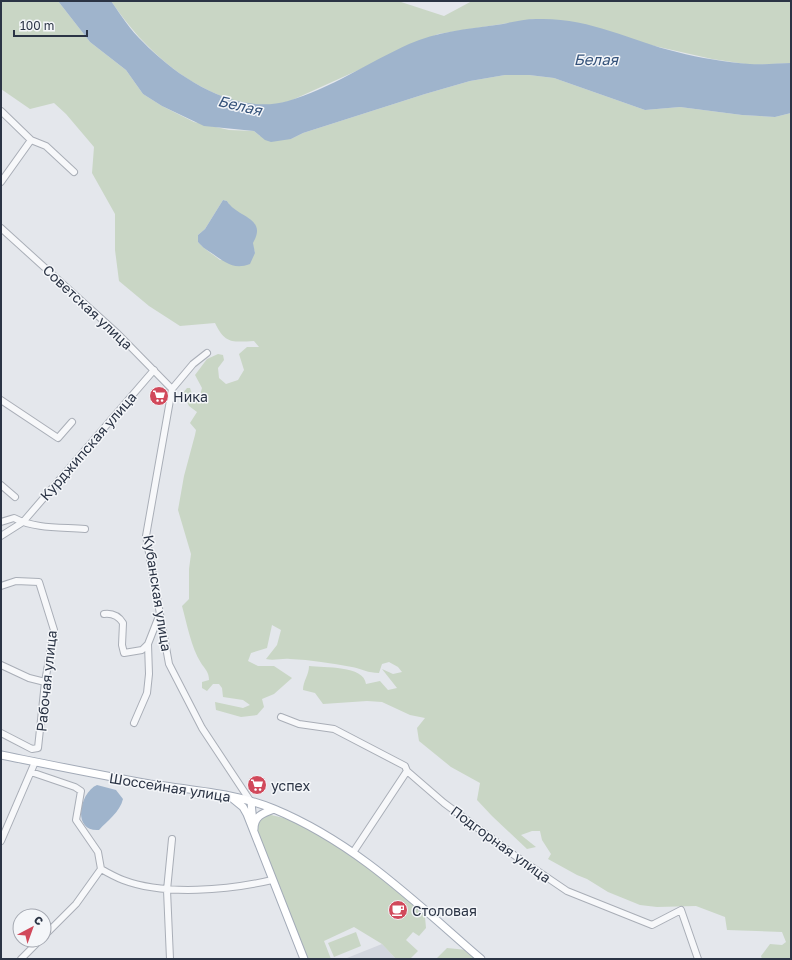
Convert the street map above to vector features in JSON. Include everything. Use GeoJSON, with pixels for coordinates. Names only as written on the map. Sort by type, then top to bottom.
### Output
{"type":"FeatureCollection","features":[{"type":"Feature","properties":{"kind":"main road","name":"Шоссейная улица"},"geometry":{"type":"LineString","coordinates":[[1,755],[92,774],[231,797],[274,809],[325,834],[354,851],[410,896],[481,959]]}},
{"type":"Feature","properties":{"kind":"main road"},"geometry":{"type":"LineString","coordinates":[[231,797],[244,808],[304,959]]}},
{"type":"Feature","properties":{"kind":"main road"},"geometry":{"type":"LineString","coordinates":[[251,802],[254,831]]}},
{"type":"Feature","properties":{"kind":"main road"},"geometry":{"type":"LineString","coordinates":[[254,831],[254,823],[260,815],[274,809]]}},
{"type":"Feature","properties":{"kind":"street"},"geometry":{"type":"LineString","coordinates":[[1,111],[31,140],[46,146],[74,172]]}},
{"type":"Feature","properties":{"kind":"street"},"geometry":{"type":"LineString","coordinates":[[1,182],[31,140]]}},
{"type":"Feature","properties":{"kind":"street","name":"Советская улица"},"geometry":{"type":"LineString","coordinates":[[1,228],[97,314],[172,389]]}},
{"type":"Feature","properties":{"kind":"street"},"geometry":{"type":"LineString","coordinates":[[172,389],[193,364],[207,353]]}},
{"type":"Feature","properties":{"kind":"street","name":"Курджипская улица"},"geometry":{"type":"LineString","coordinates":[[1,536],[23,522],[154,370]]}},
{"type":"Feature","properties":{"kind":"street","name":"Кубанская улица"},"geometry":{"type":"LineString","coordinates":[[172,389],[146,536],[169,664],[202,728],[251,802]]}},
{"type":"Feature","properties":{"kind":"street"},"geometry":{"type":"LineString","coordinates":[[1,400],[58,438],[72,422]]}},
{"type":"Feature","properties":{"kind":"street"},"geometry":{"type":"LineString","coordinates":[[1,485],[15,497]]}},
{"type":"Feature","properties":{"kind":"street"},"geometry":{"type":"LineString","coordinates":[[1,522],[14,518],[23,522],[45,527],[52,526],[85,529]]}},
{"type":"Feature","properties":{"kind":"street","name":"Рабочая улица"},"geometry":{"type":"LineString","coordinates":[[1,586],[16,581],[39,582],[54,630],[44,682],[38,748],[32,749],[1,733]]}},
{"type":"Feature","properties":{"kind":"street"},"geometry":{"type":"LineString","coordinates":[[104,614],[110,613],[116,616],[123,623],[122,645],[124,653],[142,650],[148,644]]}},
{"type":"Feature","properties":{"kind":"street"},"geometry":{"type":"LineString","coordinates":[[134,723],[148,685],[148,644],[160,614]]}},
{"type":"Feature","properties":{"kind":"street"},"geometry":{"type":"LineString","coordinates":[[1,665],[29,678],[44,682]]}},
{"type":"Feature","properties":{"kind":"street","name":"Подгорная улица"},"geometry":{"type":"LineString","coordinates":[[281,717],[299,724],[334,729],[405,766],[407,771],[444,803],[514,855],[567,891],[652,925],[681,910],[698,959]]}},
{"type":"Feature","properties":{"kind":"street"},"geometry":{"type":"LineString","coordinates":[[1,839],[35,762]]}},
{"type":"Feature","properties":{"kind":"street"},"geometry":{"type":"LineString","coordinates":[[354,851],[407,771]]}},
{"type":"Feature","properties":{"kind":"street"},"geometry":{"type":"LineString","coordinates":[[31,772],[75,787],[81,791],[76,820],[98,852],[101,869],[76,904],[52,928]]}},
{"type":"Feature","properties":{"kind":"street"},"geometry":{"type":"LineString","coordinates":[[170,959],[167,890],[172,839]]}},
{"type":"Feature","properties":{"kind":"street"},"geometry":{"type":"LineString","coordinates":[[101,869],[124,881],[167,890],[206,890],[272,880]]}},
{"type":"Feature","properties":{"kind":"street"},"geometry":{"type":"LineString","coordinates":[[21,959],[32,948]]}},
{"type":"Feature","properties":{"kind":"shaded area"},"geometry":{"type":"Polygon","coordinates":[[[382,944],[396,959],[347,958],[382,944]]]}},
{"type":"Feature","properties":{"kind":"green space"},"geometry":{"type":"Polygon","coordinates":[[[1,1],[58,1],[90,42],[126,70],[143,94],[162,106],[194,122],[229,130],[254,131],[260,136],[291,139],[303,133],[425,94],[470,81],[505,75],[529,75],[554,78],[645,110],[680,107],[742,115],[775,117],[791,113],[791,959],[762,959],[761,956],[770,944],[782,945],[786,942],[782,932],[727,930],[725,917],[696,906],[657,907],[640,905],[608,892],[587,879],[548,859],[551,854],[542,840],[540,831],[532,831],[521,835],[536,847],[527,849],[477,800],[480,783],[451,767],[419,741],[417,728],[425,718],[410,715],[382,702],[367,701],[323,704],[315,693],[303,690],[309,666],[351,670],[364,678],[366,684],[380,681],[388,690],[397,688],[382,669],[393,674],[402,672],[398,667],[389,662],[382,664],[379,673],[313,661],[266,659],[277,645],[281,630],[272,625],[267,648],[251,653],[248,661],[258,666],[274,666],[292,678],[274,694],[262,699],[264,707],[257,715],[241,717],[216,710],[215,702],[243,708],[250,705],[243,700],[223,697],[222,688],[219,684],[213,684],[207,691],[202,688],[202,682],[209,680],[208,675],[195,650],[182,606],[189,599],[189,569],[191,554],[178,510],[184,476],[196,430],[190,423],[197,412],[189,406],[183,393],[187,388],[190,388],[193,397],[200,395],[202,388],[195,375],[207,359],[218,354],[223,355],[224,360],[218,368],[219,378],[226,384],[238,380],[244,370],[239,354],[247,347],[259,347],[254,341],[240,342],[226,338],[222,335],[215,323],[180,326],[149,306],[119,281],[115,250],[115,214],[92,173],[94,147],[66,114],[54,103],[30,109],[1,89],[1,1]],[[223,200],[205,229],[198,235],[198,242],[220,260],[255,253],[247,232],[227,201],[223,200]]]}},
{"type":"Feature","properties":{"kind":"green space"},"geometry":{"type":"Polygon","coordinates":[[[111,1],[398,1],[444,16],[472,1],[791,1],[791,63],[752,65],[712,59],[535,19],[438,34],[290,101],[258,106],[231,99],[210,91],[190,80],[154,53],[124,19],[111,1]]]}},
{"type":"Feature","properties":{"kind":"green space"},"geometry":{"type":"Polygon","coordinates":[[[267,814],[288,819],[305,826],[340,846],[357,858],[420,910],[425,917],[426,928],[419,936],[413,932],[406,940],[418,951],[410,959],[396,959],[382,944],[354,927],[324,941],[331,959],[308,959],[256,827],[261,817],[267,814]]]}},
{"type":"Feature","properties":{"kind":"green space"},"geometry":{"type":"Polygon","coordinates":[[[356,932],[361,946],[334,957],[328,943],[356,932]]]}},
{"type":"Feature","properties":{"kind":"green space"},"geometry":{"type":"Polygon","coordinates":[[[447,948],[467,950],[477,959],[436,959],[447,948]]]}},
{"type":"Feature","properties":{"kind":"water","name":"Белая"},"geometry":{"type":"Polygon","coordinates":[[[58,1],[111,1],[138,37],[173,69],[209,91],[248,103],[268,104],[288,101],[304,96],[419,40],[441,34],[521,20],[555,19],[591,25],[659,47],[704,58],[750,64],[791,63],[791,113],[775,117],[742,115],[680,107],[645,110],[554,78],[529,75],[505,75],[470,81],[303,133],[291,139],[271,142],[265,140],[254,131],[204,126],[162,106],[143,94],[126,70],[90,42],[58,1]]]}},
{"type":"Feature","properties":{"kind":"water"},"geometry":{"type":"Polygon","coordinates":[[[223,200],[227,201],[232,207],[254,223],[257,228],[257,234],[253,243],[255,253],[250,264],[244,266],[230,265],[207,250],[198,242],[198,235],[205,229],[223,200]]]}},
{"type":"Feature","properties":{"kind":"water"},"geometry":{"type":"Polygon","coordinates":[[[97,785],[116,790],[123,799],[116,812],[99,830],[90,829],[84,825],[81,811],[86,795],[97,785]]]}},
{"type":"Feature","properties":{"kind":"place","name":"Ника"},"geometry":{"type":"Point","coordinates":[159,396]}},
{"type":"Feature","properties":{"kind":"place","name":"успех"},"geometry":{"type":"Point","coordinates":[257,785]}},
{"type":"Feature","properties":{"kind":"place","name":"Столовая"},"geometry":{"type":"Point","coordinates":[398,910]}}]}
